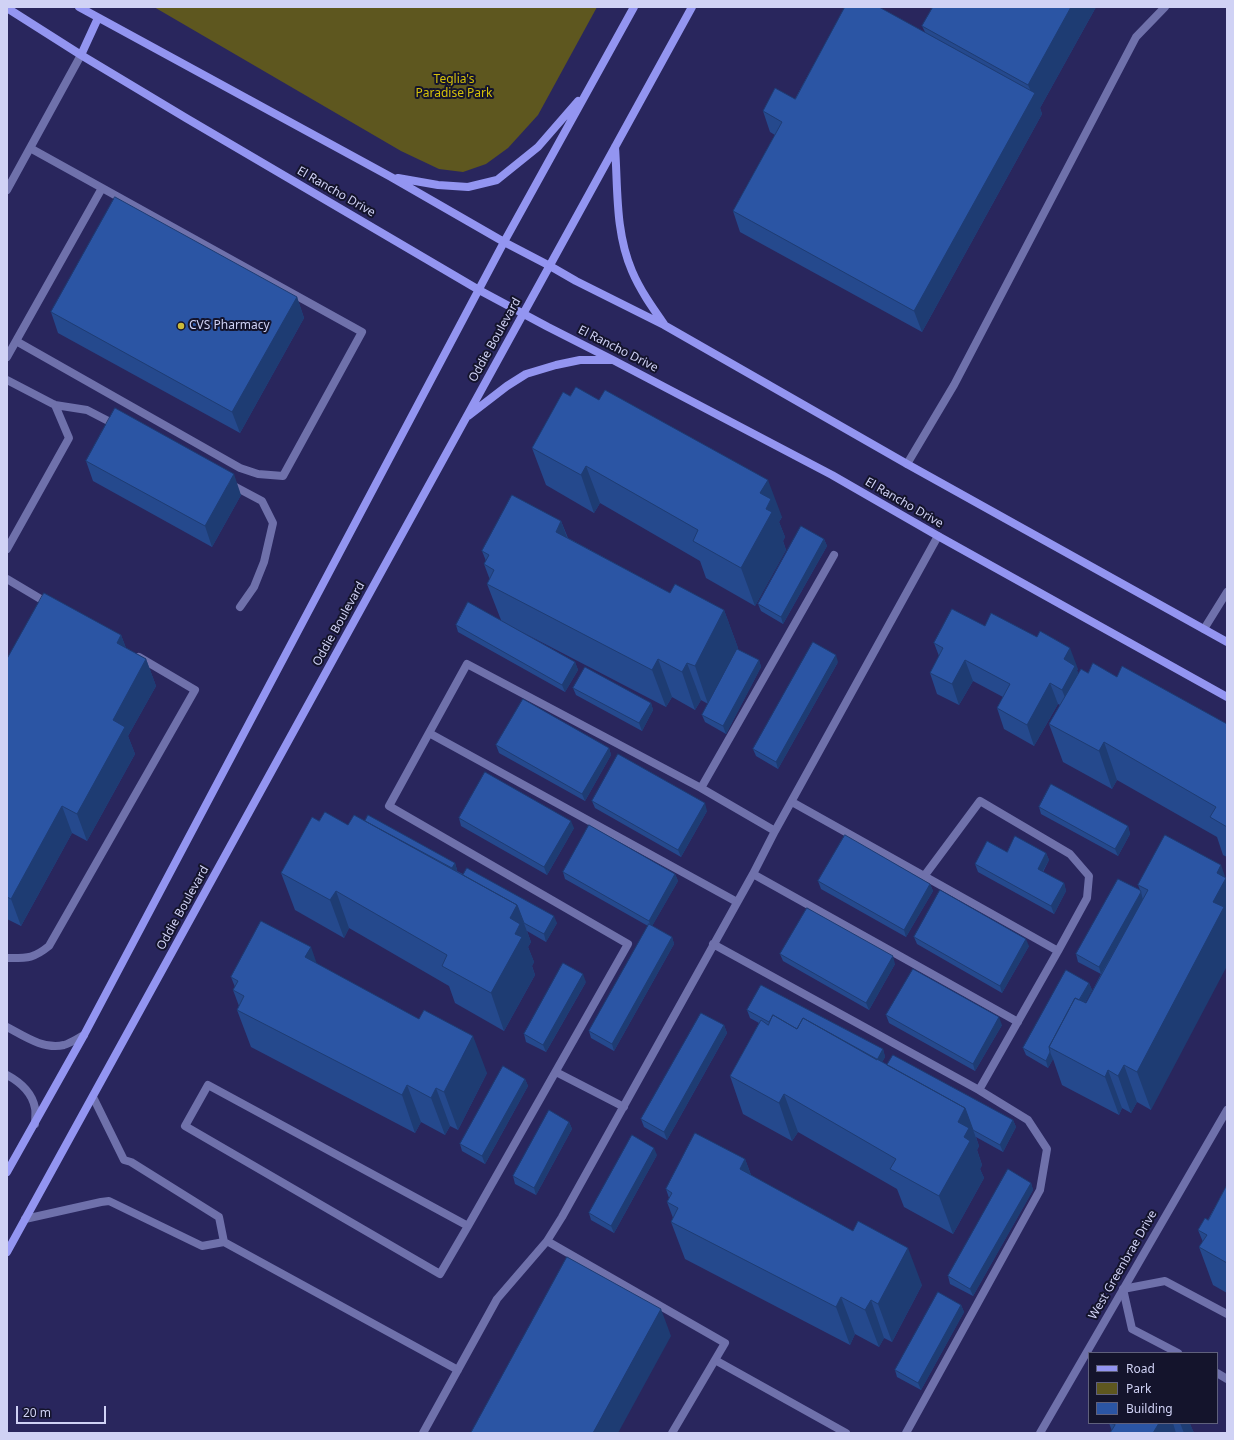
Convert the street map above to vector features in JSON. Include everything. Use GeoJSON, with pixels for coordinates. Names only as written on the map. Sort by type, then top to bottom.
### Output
{"type":"FeatureCollection","features":[{"type":"Feature","properties":{"kind":"main road"},"geometry":{"type":"LineString","coordinates":[[79,7],[391,176],[504,242],[576,281],[664,325],[907,464],[1227,642]]}},
{"type":"Feature","properties":{"kind":"main road"},"geometry":{"type":"LineString","coordinates":[[7,1172],[84,1035],[504,242],[634,7]]}},
{"type":"Feature","properties":{"kind":"main road","name":"Oddie Boulevard"},"geometry":{"type":"LineString","coordinates":[[7,1252],[692,7]]}},
{"type":"Feature","properties":{"kind":"main road","name":"El Rancho Drive"},"geometry":{"type":"LineString","coordinates":[[7,8],[81,55],[479,290],[832,475],[938,536],[1227,697]]}},
{"type":"Feature","properties":{"kind":"main road"},"geometry":{"type":"LineString","coordinates":[[81,55],[98,18]]}},
{"type":"Feature","properties":{"kind":"main road"},"geometry":{"type":"LineString","coordinates":[[391,176],[438,185],[468,187],[497,180],[538,147],[588,90]]}},
{"type":"Feature","properties":{"kind":"main road"},"geometry":{"type":"LineString","coordinates":[[615,146],[618,209],[624,245],[632,270],[645,296],[664,325]]}},
{"type":"Feature","properties":{"kind":"main road"},"geometry":{"type":"LineString","coordinates":[[464,419],[507,386],[526,374],[580,360],[613,360]]}},
{"type":"Feature","properties":{"kind":"street"},"geometry":{"type":"LineString","coordinates":[[907,464],[954,386],[1136,37],[1165,7]]}},
{"type":"Feature","properties":{"kind":"street"},"geometry":{"type":"LineString","coordinates":[[7,190],[81,55]]}},
{"type":"Feature","properties":{"kind":"street"},"geometry":{"type":"LineString","coordinates":[[16,341],[240,468],[258,474],[283,476],[362,332],[30,148]]}},
{"type":"Feature","properties":{"kind":"street"},"geometry":{"type":"LineString","coordinates":[[7,357],[102,188]]}},
{"type":"Feature","properties":{"kind":"street"},"geometry":{"type":"LineString","coordinates":[[7,380],[55,405],[87,410],[122,428]]}},
{"type":"Feature","properties":{"kind":"street"},"geometry":{"type":"LineString","coordinates":[[7,549],[69,438],[55,405]]}},
{"type":"Feature","properties":{"kind":"street"},"geometry":{"type":"LineString","coordinates":[[220,479],[262,500],[273,523],[264,562],[254,587],[240,607]]}},
{"type":"Feature","properties":{"kind":"street"},"geometry":{"type":"LineString","coordinates":[[423,1433],[497,1299],[547,1242],[624,1107],[938,536]]}},
{"type":"Feature","properties":{"kind":"street"},"geometry":{"type":"LineString","coordinates":[[701,788],[834,554]]}},
{"type":"Feature","properties":{"kind":"street"},"geometry":{"type":"LineString","coordinates":[[7,579],[54,606]]}},
{"type":"Feature","properties":{"kind":"street"},"geometry":{"type":"LineString","coordinates":[[1204,629],[1227,592]]}},
{"type":"Feature","properties":{"kind":"street"},"geometry":{"type":"LineString","coordinates":[[7,958],[22,958],[37,955],[48,946],[195,690],[134,654]]}},
{"type":"Feature","properties":{"kind":"street"},"geometry":{"type":"LineString","coordinates":[[468,1226],[208,1085],[185,1126],[440,1274],[468,1226],[556,1072],[628,944],[389,806],[467,664],[701,788],[775,832]]}},
{"type":"Feature","properties":{"kind":"street"},"geometry":{"type":"LineString","coordinates":[[428,733],[737,902]]}},
{"type":"Feature","properties":{"kind":"street"},"geometry":{"type":"LineString","coordinates":[[925,875],[980,801],[1070,854],[1089,876],[1087,898],[979,1090]]}},
{"type":"Feature","properties":{"kind":"street"},"geometry":{"type":"LineString","coordinates":[[792,802],[925,875],[1058,951]]}},
{"type":"Feature","properties":{"kind":"street"},"geometry":{"type":"LineString","coordinates":[[753,874],[1018,1022]]}},
{"type":"Feature","properties":{"kind":"street"},"geometry":{"type":"LineString","coordinates":[[713,944],[979,1090],[1028,1120],[1047,1149],[1040,1190],[906,1433]]}},
{"type":"Feature","properties":{"kind":"street"},"geometry":{"type":"LineString","coordinates":[[7,1027],[36,1042],[54,1046],[65,1045],[84,1035]]}},
{"type":"Feature","properties":{"kind":"street"},"geometry":{"type":"LineString","coordinates":[[556,1072],[624,1107]]}},
{"type":"Feature","properties":{"kind":"street"},"geometry":{"type":"LineString","coordinates":[[7,1075],[16,1080],[29,1092],[36,1108],[35,1124]]}},
{"type":"Feature","properties":{"kind":"street"},"geometry":{"type":"LineString","coordinates":[[93,1096],[124,1160],[131,1162],[219,1217],[224,1242]]}},
{"type":"Feature","properties":{"kind":"street","name":"West Greenbrae Drive"},"geometry":{"type":"LineString","coordinates":[[1040,1433],[1227,1110]]}},
{"type":"Feature","properties":{"kind":"street"},"geometry":{"type":"LineString","coordinates":[[25,1219],[101,1202],[109,1202],[202,1246],[224,1242],[458,1370]]}},
{"type":"Feature","properties":{"kind":"street"},"geometry":{"type":"LineString","coordinates":[[547,1242],[725,1343],[672,1433]]}},
{"type":"Feature","properties":{"kind":"street"},"geometry":{"type":"LineString","coordinates":[[1176,1352],[1132,1330],[1123,1289],[1165,1281],[1227,1314]]}},
{"type":"Feature","properties":{"kind":"street"},"geometry":{"type":"LineString","coordinates":[[715,1360],[846,1433]]}},
{"type":"Feature","properties":{"kind":"street"},"geometry":{"type":"LineString","coordinates":[[1218,1374],[1227,1378]]}},
{"type":"Feature","properties":{"kind":"green space","name":"Teglia's Paradise Park"},"geometry":{"type":"Polygon","coordinates":[[[154,7],[597,7],[538,115],[508,148],[486,164],[463,172],[439,169],[401,151],[154,7]]]}},
{"type":"Feature","properties":{"kind":"building"},"geometry":{"type":"Polygon","coordinates":[[[845,7],[879,7],[1035,93],[914,311],[733,211],[782,122],[763,111],[775,88],[795,99],[845,7]]]}},
{"type":"Feature","properties":{"kind":"building"},"geometry":{"type":"Polygon","coordinates":[[[933,7],[1071,7],[1028,85],[922,26],[933,7]]]}},
{"type":"Feature","properties":{"kind":"building","name":"CVS Pharmacy"},"geometry":{"type":"Polygon","coordinates":[[[115,197],[297,297],[232,412],[51,312],[115,197]]]}},
{"type":"Feature","properties":{"kind":"building"},"geometry":{"type":"Polygon","coordinates":[[[576,387],[599,400],[605,390],[768,480],[760,493],[771,499],[766,509],[772,512],[741,568],[693,541],[698,530],[586,466],[581,475],[532,448],[563,392],[570,396],[576,387]]]}},
{"type":"Feature","properties":{"kind":"building"},"geometry":{"type":"Polygon","coordinates":[[[115,408],[234,474],[205,526],[86,461],[115,408]]]}},
{"type":"Feature","properties":{"kind":"building"},"geometry":{"type":"Polygon","coordinates":[[[512,495],[561,521],[556,532],[670,593],[675,584],[724,610],[695,666],[687,663],[682,672],[658,659],[652,670],[487,584],[494,570],[484,564],[489,555],[482,551],[512,495]]]}},
{"type":"Feature","properties":{"kind":"building"},"geometry":{"type":"Polygon","coordinates":[[[801,526],[824,539],[781,617],[758,604],[801,526]]]}},
{"type":"Feature","properties":{"kind":"building"},"geometry":{"type":"Polygon","coordinates":[[[44,593],[121,635],[117,643],[146,659],[113,720],[125,727],[77,814],[62,806],[11,899],[7,897],[7,659],[44,593]]]}},
{"type":"Feature","properties":{"kind":"building"},"geometry":{"type":"Polygon","coordinates":[[[468,602],[575,662],[562,685],[456,625],[468,602]]]}},
{"type":"Feature","properties":{"kind":"building"},"geometry":{"type":"Polygon","coordinates":[[[952,609],[985,626],[991,613],[1037,637],[1040,631],[1070,648],[1064,659],[1075,666],[1062,690],[1050,683],[1027,725],[997,708],[1010,684],[965,660],[952,684],[930,673],[943,648],[934,643],[952,609]]]}},
{"type":"Feature","properties":{"kind":"building"},"geometry":{"type":"Polygon","coordinates":[[[813,642],[836,655],[776,762],[753,749],[813,642]]]}},
{"type":"Feature","properties":{"kind":"building"},"geometry":{"type":"Polygon","coordinates":[[[737,649],[759,660],[723,726],[702,715],[737,649]]]}},
{"type":"Feature","properties":{"kind":"building"},"geometry":{"type":"Polygon","coordinates":[[[1093,663],[1117,677],[1122,666],[1227,724],[1227,827],[1210,817],[1216,807],[1104,742],[1099,751],[1049,724],[1081,669],[1088,673],[1093,663]]]}},
{"type":"Feature","properties":{"kind":"building"},"geometry":{"type":"Polygon","coordinates":[[[585,667],[651,703],[639,723],[573,688],[585,667]]]}},
{"type":"Feature","properties":{"kind":"building"},"geometry":{"type":"Polygon","coordinates":[[[523,699],[609,748],[582,794],[496,745],[523,699]]]}},
{"type":"Feature","properties":{"kind":"building"},"geometry":{"type":"Polygon","coordinates":[[[618,754],[705,803],[678,850],[592,801],[618,754]]]}},
{"type":"Feature","properties":{"kind":"building"},"geometry":{"type":"Polygon","coordinates":[[[485,772],[571,821],[544,867],[459,818],[485,772]]]}},
{"type":"Feature","properties":{"kind":"building"},"geometry":{"type":"Polygon","coordinates":[[[1051,784],[1128,826],[1115,849],[1039,807],[1051,784]]]}},
{"type":"Feature","properties":{"kind":"building"},"geometry":{"type":"Polygon","coordinates":[[[325,812],[348,825],[354,815],[517,905],[510,918],[520,924],[515,934],[522,937],[491,993],[442,966],[447,955],[336,891],[330,900],[281,873],[312,817],[319,821],[325,812]]]}},
{"type":"Feature","properties":{"kind":"building"},"geometry":{"type":"Polygon","coordinates":[[[368,815],[455,863],[452,868],[365,821],[368,815]]]}},
{"type":"Feature","properties":{"kind":"building"},"geometry":{"type":"Polygon","coordinates":[[[589,825],[675,874],[649,921],[563,872],[589,825]]]}},
{"type":"Feature","properties":{"kind":"building"},"geometry":{"type":"Polygon","coordinates":[[[845,835],[930,884],[904,930],[818,881],[845,835]]]}},
{"type":"Feature","properties":{"kind":"building"},"geometry":{"type":"Polygon","coordinates":[[[1165,835],[1221,865],[1217,873],[1226,878],[1213,902],[1224,907],[1137,1072],[1124,1065],[1118,1076],[1108,1070],[1105,1077],[1049,1047],[1075,998],[1086,1003],[1148,890],[1138,885],[1165,835]]]}},
{"type":"Feature","properties":{"kind":"building"},"geometry":{"type":"Polygon","coordinates":[[[1015,836],[1046,853],[1038,869],[1064,883],[1051,906],[975,864],[987,841],[1007,852],[1015,836]]]}},
{"type":"Feature","properties":{"kind":"building"},"geometry":{"type":"Polygon","coordinates":[[[467,868],[554,916],[544,934],[524,923],[517,905],[463,875],[467,868]]]}},
{"type":"Feature","properties":{"kind":"building"},"geometry":{"type":"Polygon","coordinates":[[[1118,879],[1140,890],[1141,892],[1099,967],[1076,954],[1118,879]]]}},
{"type":"Feature","properties":{"kind":"building"},"geometry":{"type":"Polygon","coordinates":[[[940,890],[1026,939],[1000,986],[914,937],[940,890]]]}},
{"type":"Feature","properties":{"kind":"building"},"geometry":{"type":"Polygon","coordinates":[[[807,908],[893,956],[866,1003],[780,954],[807,908]]]}},
{"type":"Feature","properties":{"kind":"building"},"geometry":{"type":"Polygon","coordinates":[[[261,921],[311,947],[305,957],[419,1019],[424,1010],[473,1036],[444,1092],[436,1088],[431,1098],[407,1085],[402,1095],[237,1010],[244,996],[233,990],[238,981],[231,977],[261,921]]]}},
{"type":"Feature","properties":{"kind":"building"},"geometry":{"type":"Polygon","coordinates":[[[649,924],[672,937],[612,1044],[589,1031],[649,924]]]}},
{"type":"Feature","properties":{"kind":"building"},"geometry":{"type":"Polygon","coordinates":[[[563,963],[583,974],[543,1045],[524,1034],[563,963]]]}},
{"type":"Feature","properties":{"kind":"building"},"geometry":{"type":"Polygon","coordinates":[[[913,969],[999,1017],[973,1064],[886,1015],[913,969]]]}},
{"type":"Feature","properties":{"kind":"building"},"geometry":{"type":"Polygon","coordinates":[[[1066,970],[1089,983],[1079,1000],[1075,998],[1049,1047],[1050,1052],[1046,1061],[1023,1048],[1066,970]]]}},
{"type":"Feature","properties":{"kind":"building"},"geometry":{"type":"Polygon","coordinates":[[[761,985],[883,1049],[877,1060],[803,1018],[797,1029],[773,1015],[769,1022],[747,1010],[761,985]]]}},
{"type":"Feature","properties":{"kind":"building"},"geometry":{"type":"Polygon","coordinates":[[[701,1013],[724,1025],[664,1132],[641,1119],[701,1013]]]}},
{"type":"Feature","properties":{"kind":"building"},"geometry":{"type":"Polygon","coordinates":[[[773,1015],[797,1029],[803,1018],[965,1108],[958,1122],[969,1128],[964,1137],[970,1141],[939,1196],[890,1169],[896,1159],[784,1094],[779,1103],[730,1076],[761,1020],[768,1025],[773,1015]]]}},
{"type":"Feature","properties":{"kind":"building"},"geometry":{"type":"Polygon","coordinates":[[[893,1055],[1013,1120],[1000,1145],[973,1130],[965,1108],[887,1065],[893,1055]]]}},
{"type":"Feature","properties":{"kind":"building"},"geometry":{"type":"Polygon","coordinates":[[[503,1066],[525,1079],[482,1156],[460,1144],[503,1066]]]}},
{"type":"Feature","properties":{"kind":"building"},"geometry":{"type":"Polygon","coordinates":[[[549,1110],[569,1122],[534,1188],[513,1176],[549,1110]]]}},
{"type":"Feature","properties":{"kind":"building"},"geometry":{"type":"Polygon","coordinates":[[[695,1133],[745,1159],[740,1169],[853,1231],[858,1221],[908,1248],[878,1304],[871,1300],[865,1310],[841,1297],[836,1307],[671,1222],[678,1208],[667,1202],[672,1193],[666,1189],[695,1133]]]}},
{"type":"Feature","properties":{"kind":"building"},"geometry":{"type":"Polygon","coordinates":[[[632,1135],[654,1148],[611,1226],[589,1213],[632,1135]]]}},
{"type":"Feature","properties":{"kind":"building"},"geometry":{"type":"Polygon","coordinates":[[[1008,1169],[1031,1183],[970,1289],[948,1276],[1008,1169]]]}},
{"type":"Feature","properties":{"kind":"building"},"geometry":{"type":"Polygon","coordinates":[[[1227,1185],[1227,1263],[1199,1247],[1207,1235],[1198,1230],[1205,1218],[1208,1220],[1227,1185]]]}},
{"type":"Feature","properties":{"kind":"building"},"geometry":{"type":"Polygon","coordinates":[[[567,1257],[661,1309],[593,1433],[471,1433],[567,1257]]]}},
{"type":"Feature","properties":{"kind":"building"},"geometry":{"type":"Polygon","coordinates":[[[938,1292],[961,1305],[918,1383],[895,1370],[938,1292]]]}},
{"type":"Feature","properties":{"kind":"building"},"geometry":{"type":"Polygon","coordinates":[[[1112,1424],[1158,1424],[1153,1433],[1110,1433],[1115,1425],[1112,1424]]]}},
{"type":"Feature","properties":{"kind":"place","name":"CVS Pharmacy"},"geometry":{"type":"Point","coordinates":[181,326]}}]}
